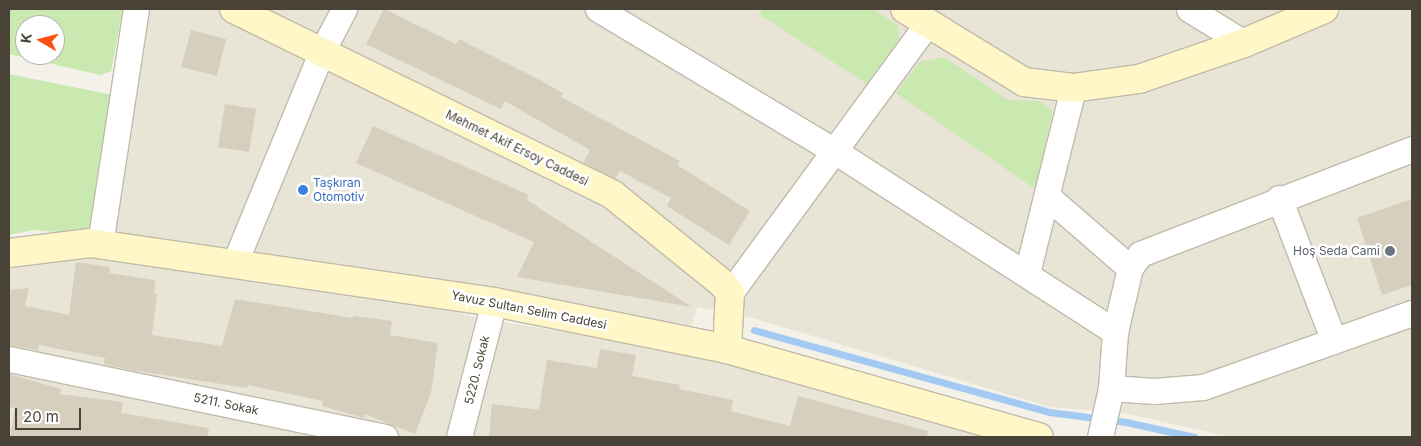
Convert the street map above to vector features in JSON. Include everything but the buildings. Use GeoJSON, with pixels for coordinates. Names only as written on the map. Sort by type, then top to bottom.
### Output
{"type":"FeatureCollection","features":[{"type":"Feature","properties":{"kind":"street"},"geometry":{"type":"LineString","coordinates":[[100,244],[136,9]]}},
{"type":"Feature","properties":{"kind":"street","name":"Mehmet Akif Ersoy Caddesi"},"geometry":{"type":"LineString","coordinates":[[234,9],[613,195],[723,284],[730,293]]}},
{"type":"Feature","properties":{"kind":"street"},"geometry":{"type":"LineString","coordinates":[[235,262],[321,53],[344,9]]}},
{"type":"Feature","properties":{"kind":"street"},"geometry":{"type":"LineString","coordinates":[[598,9],[833,150],[1116,332]]}},
{"type":"Feature","properties":{"kind":"street"},"geometry":{"type":"LineString","coordinates":[[905,9],[1024,82],[1074,88],[1139,79],[1244,43],[1324,9]]}},
{"type":"Feature","properties":{"kind":"street"},"geometry":{"type":"LineString","coordinates":[[1189,9],[1244,43]]}},
{"type":"Feature","properties":{"kind":"street"},"geometry":{"type":"LineString","coordinates":[[727,349],[730,293],[927,24]]}},
{"type":"Feature","properties":{"kind":"street"},"geometry":{"type":"LineString","coordinates":[[1027,273],[1048,198],[1074,88]]}},
{"type":"Feature","properties":{"kind":"street"},"geometry":{"type":"LineString","coordinates":[[1100,435],[1109,396],[1116,332],[1130,268],[1140,254],[1279,198],[1412,148]]}},
{"type":"Feature","properties":{"kind":"street"},"geometry":{"type":"LineString","coordinates":[[1048,198],[1130,268]]}},
{"type":"Feature","properties":{"kind":"street"},"geometry":{"type":"LineString","coordinates":[[1279,198],[1334,341]]}},
{"type":"Feature","properties":{"kind":"street","name":"Yavuz Sultan Selim Caddesi"},"geometry":{"type":"LineString","coordinates":[[9,253],[64,244],[100,244],[235,262],[494,302],[727,349],[1039,437]]}},
{"type":"Feature","properties":{"kind":"street","name":"5220. Sokak"},"geometry":{"type":"LineString","coordinates":[[459,437],[494,302]]}},
{"type":"Feature","properties":{"kind":"street"},"geometry":{"type":"LineString","coordinates":[[1109,396],[1202,387],[1412,313]]}},
{"type":"Feature","properties":{"kind":"street","name":"5211. Sokak"},"geometry":{"type":"LineString","coordinates":[[9,359],[385,437]]}},
{"type":"Feature","properties":{"kind":"shaded area"},"geometry":{"type":"Polygon","coordinates":[[[148,9],[1412,9],[1412,437],[1231,437],[1124,413],[1050,407],[756,319],[698,307],[691,326],[112,236],[148,9]]]}},
{"type":"Feature","properties":{"kind":"shaded area"},"geometry":{"type":"Polygon","coordinates":[[[66,253],[438,307],[482,319],[726,356],[1014,437],[9,437],[9,261],[66,253]]]}},
{"type":"Feature","properties":{"kind":"green space"},"geometry":{"type":"Polygon","coordinates":[[[9,9],[123,9],[111,71],[100,75],[57,65],[65,65],[65,15],[15,15],[15,55],[9,54],[9,9]]]}},
{"type":"Feature","properties":{"kind":"green space"},"geometry":{"type":"Polygon","coordinates":[[[763,9],[872,9],[898,25],[899,39],[867,84],[759,14],[763,9]]]}},
{"type":"Feature","properties":{"kind":"green space"},"geometry":{"type":"Polygon","coordinates":[[[944,57],[1008,100],[1040,101],[1053,110],[1035,189],[896,93],[920,62],[944,57]]]}},
{"type":"Feature","properties":{"kind":"green space"},"geometry":{"type":"Polygon","coordinates":[[[9,74],[113,95],[92,235],[33,230],[9,235],[9,74]]]}},
{"type":"Feature","properties":{"kind":"waterway"},"geometry":{"type":"LineString","coordinates":[[754,330],[1049,412],[1126,422],[1194,437]]}},
{"type":"Feature","properties":{"kind":"place","name":"Taşkıran Otomotiv"},"geometry":{"type":"Point","coordinates":[303,190]}},
{"type":"Feature","properties":{"kind":"place","name":"Hoş Seda Cami"},"geometry":{"type":"Point","coordinates":[1390,251]}}]}
